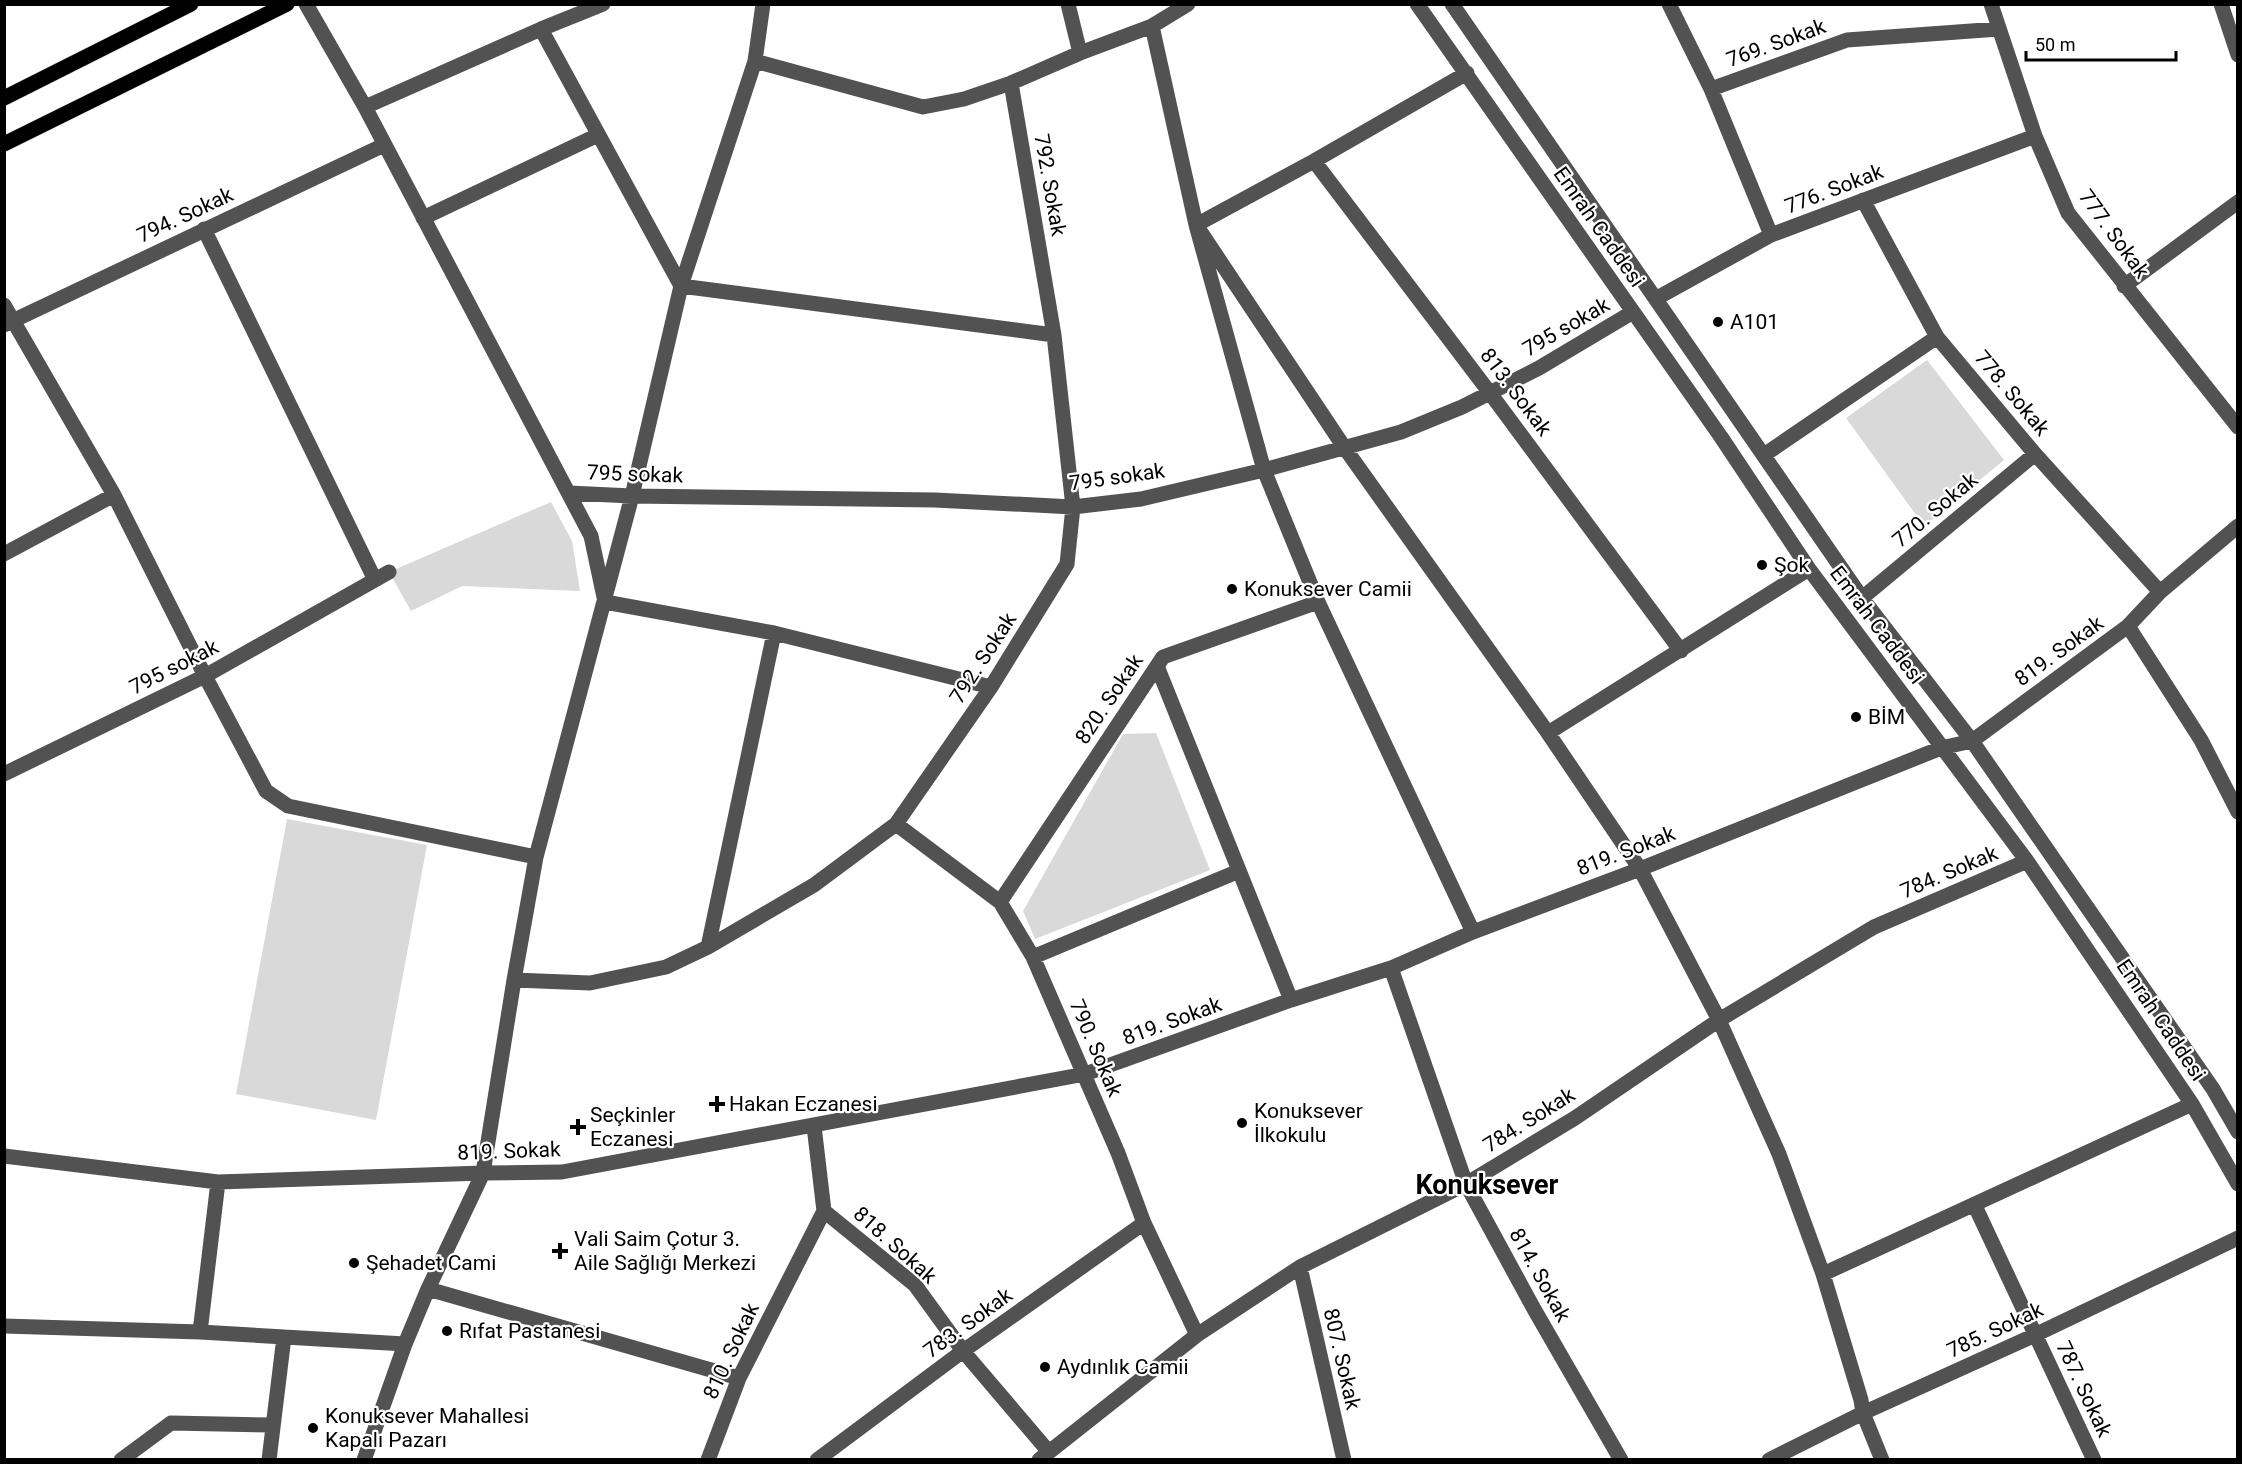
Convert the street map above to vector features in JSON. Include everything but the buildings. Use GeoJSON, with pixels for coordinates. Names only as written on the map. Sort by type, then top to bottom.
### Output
{"type":"FeatureCollection","features":[{"type":"Feature","properties":{"kind":"main road"},"geometry":{"type":"LineString","coordinates":[[4,144],[287,4]]}},
{"type":"Feature","properties":{"kind":"main road"},"geometry":{"type":"LineString","coordinates":[[4,98],[181,7]]}},
{"type":"Feature","properties":{"kind":"street"},"geometry":{"type":"LineString","coordinates":[[306,4],[365,107],[591,536],[605,602]]}},
{"type":"Feature","properties":{"kind":"street"},"geometry":{"type":"LineString","coordinates":[[365,107],[603,4]]}},
{"type":"Feature","properties":{"kind":"street"},"geometry":{"type":"LineString","coordinates":[[364,1460],[405,1344],[428,1288],[483,1173],[536,857],[632,496],[681,286],[755,61],[763,4]]}},
{"type":"Feature","properties":{"kind":"street"},"geometry":{"type":"LineString","coordinates":[[1068,4],[1080,53]]}},
{"type":"Feature","properties":{"kind":"street"},"geometry":{"type":"LineString","coordinates":[[755,61],[923,107],[964,99],[1011,83],[1080,53],[1152,26],[1188,4]]}},
{"type":"Feature","properties":{"kind":"street","name":"Emrah Caddesi"},"geometry":{"type":"LineString","coordinates":[[1417,4],[1721,437],[1809,569],[2027,861],[2192,1104],[2238,1184]]}},
{"type":"Feature","properties":{"kind":"street","name":"Emrah Caddesi"},"geometry":{"type":"LineString","coordinates":[[1452,4],[1862,598],[1972,741],[2213,1089],[2238,1132]]}},
{"type":"Feature","properties":{"kind":"street"},"geometry":{"type":"LineString","coordinates":[[1669,4],[1711,89],[1771,235]]}},
{"type":"Feature","properties":{"kind":"street","name":"777. Sokak"},"geometry":{"type":"LineString","coordinates":[[1991,4],[2035,136],[2068,213],[2238,427]]}},
{"type":"Feature","properties":{"kind":"street"},"geometry":{"type":"LineString","coordinates":[[2221,4],[2238,55]]}},
{"type":"Feature","properties":{"kind":"street"},"geometry":{"type":"LineString","coordinates":[[1152,26],[1196,225],[1264,470],[1318,602],[1473,932]]}},
{"type":"Feature","properties":{"kind":"street"},"geometry":{"type":"LineString","coordinates":[[541,29],[681,286]]}},
{"type":"Feature","properties":{"kind":"street","name":"769. Sokak"},"geometry":{"type":"LineString","coordinates":[[1711,89],[1847,40],[1999,29]]}},
{"type":"Feature","properties":{"kind":"street"},"geometry":{"type":"LineString","coordinates":[[1196,225],[1314,161],[1467,73]]}},
{"type":"Feature","properties":{"kind":"street","name":"792. Sokak"},"geometry":{"type":"LineString","coordinates":[[514,980],[590,982],[666,967],[708,947],[814,885],[896,824],[990,687],[1067,564],[1073,507],[1054,335],[1011,83]]}},
{"type":"Feature","properties":{"kind":"street"},"geometry":{"type":"LineString","coordinates":[[423,218],[598,135]]}},
{"type":"Feature","properties":{"kind":"street","name":"776. Sokak"},"geometry":{"type":"LineString","coordinates":[[1657,298],[1771,235],[2035,136]]}},
{"type":"Feature","properties":{"kind":"street","name":"794. Sokak"},"geometry":{"type":"LineString","coordinates":[[8,323],[384,145]]}},
{"type":"Feature","properties":{"kind":"street","name":"813. Sokak"},"geometry":{"type":"LineString","coordinates":[[1314,161],[1491,393],[1681,651]]}},
{"type":"Feature","properties":{"kind":"street","name":"778. Sokak"},"geometry":{"type":"LineString","coordinates":[[1863,200],[1938,337],[2036,454],[2160,592]]}},
{"type":"Feature","properties":{"kind":"street"},"geometry":{"type":"LineString","coordinates":[[2124,286],[2238,202]]}},
{"type":"Feature","properties":{"kind":"street"},"geometry":{"type":"LineString","coordinates":[[1196,225],[1344,447],[1548,732],[1640,869],[1719,1020],[1779,1154],[1823,1275],[1863,1413],[1882,1460]]}},
{"type":"Feature","properties":{"kind":"street"},"geometry":{"type":"LineString","coordinates":[[204,229],[375,580]]}},
{"type":"Feature","properties":{"kind":"street"},"geometry":{"type":"LineString","coordinates":[[681,286],[1054,335]]}},
{"type":"Feature","properties":{"kind":"street"},"geometry":{"type":"LineString","coordinates":[[4,305],[8,323],[114,495],[266,791],[288,806],[536,857]]}},
{"type":"Feature","properties":{"kind":"street","name":"795 sokak"},"geometry":{"type":"LineString","coordinates":[[569,493],[935,500],[1073,507],[1141,499],[1264,470],[1401,432],[1491,393],[1539,368],[1633,312]]}},
{"type":"Feature","properties":{"kind":"street"},"geometry":{"type":"LineString","coordinates":[[1764,455],[1938,337]]}},
{"type":"Feature","properties":{"kind":"street","name":"770. Sokak"},"geometry":{"type":"LineString","coordinates":[[1862,598],[2036,454]]}},
{"type":"Feature","properties":{"kind":"street"},"geometry":{"type":"LineString","coordinates":[[4,554],[114,495]]}},
{"type":"Feature","properties":{"kind":"street","name":"819. Sokak"},"geometry":{"type":"LineString","coordinates":[[4,1156],[218,1182],[562,1172],[1085,1074],[1291,1000],[1391,968],[1473,932],[1640,869],[1941,748],[1972,741],[2128,626],[2160,592],[2238,526]]}},
{"type":"Feature","properties":{"kind":"street"},"geometry":{"type":"LineString","coordinates":[[1548,732],[1809,569]]}},
{"type":"Feature","properties":{"kind":"street","name":"795 sokak"},"geometry":{"type":"LineString","coordinates":[[4,774],[205,676],[389,572]]}},
{"type":"Feature","properties":{"kind":"street"},"geometry":{"type":"LineString","coordinates":[[605,602],[774,633],[990,687]]}},
{"type":"Feature","properties":{"kind":"street","name":"820. Sokak"},"geometry":{"type":"LineString","coordinates":[[1000,902],[1163,657],[1318,602]]}},
{"type":"Feature","properties":{"kind":"street"},"geometry":{"type":"LineString","coordinates":[[2128,626],[2201,740],[2238,812]]}},
{"type":"Feature","properties":{"kind":"street"},"geometry":{"type":"LineString","coordinates":[[708,947],[774,633]]}},
{"type":"Feature","properties":{"kind":"street"},"geometry":{"type":"LineString","coordinates":[[1157,666],[1291,1000]]}},
{"type":"Feature","properties":{"kind":"street","name":"790. Sokak"},"geometry":{"type":"LineString","coordinates":[[896,824],[1000,902],[1033,957],[1119,1153],[1144,1223],[1197,1335]]}},
{"type":"Feature","properties":{"kind":"street","name":"784. Sokak"},"geometry":{"type":"LineString","coordinates":[[1044,1456],[1197,1335],[1300,1267],[1466,1184],[1575,1118],[1719,1020],[1874,927],[2027,861]]}},
{"type":"Feature","properties":{"kind":"street"},"geometry":{"type":"LineString","coordinates":[[1033,957],[1239,871]]}},
{"type":"Feature","properties":{"kind":"street","name":"814. Sokak"},"geometry":{"type":"LineString","coordinates":[[1391,968],[1466,1184],[1534,1309],[1621,1460]]}},
{"type":"Feature","properties":{"kind":"street"},"geometry":{"type":"LineString","coordinates":[[1823,1275],[2192,1104]]}},
{"type":"Feature","properties":{"kind":"street"},"geometry":{"type":"LineString","coordinates":[[814,1126],[824,1211]]}},
{"type":"Feature","properties":{"kind":"street"},"geometry":{"type":"LineString","coordinates":[[200,1332],[218,1182]]}},
{"type":"Feature","properties":{"kind":"street","name":"787. Sokak"},"geometry":{"type":"LineString","coordinates":[[1975,1206],[2094,1460]]}},
{"type":"Feature","properties":{"kind":"street","name":"818. Sokak"},"geometry":{"type":"LineString","coordinates":[[824,1211],[915,1285],[1044,1456]]}},
{"type":"Feature","properties":{"kind":"street","name":"810. Sokak"},"geometry":{"type":"LineString","coordinates":[[708,1460],[739,1377],[824,1211]]}},
{"type":"Feature","properties":{"kind":"street","name":"783. Sokak"},"geometry":{"type":"LineString","coordinates":[[818,1460],[963,1351],[1144,1223]]}},
{"type":"Feature","properties":{"kind":"street","name":"785. Sokak"},"geometry":{"type":"LineString","coordinates":[[1769,1460],[1863,1413],[2035,1335],[2238,1238]]}},
{"type":"Feature","properties":{"kind":"street","name":"807. Sokak"},"geometry":{"type":"LineString","coordinates":[[1300,1267],[1344,1460]]}},
{"type":"Feature","properties":{"kind":"street"},"geometry":{"type":"LineString","coordinates":[[428,1288],[739,1377]]}},
{"type":"Feature","properties":{"kind":"street"},"geometry":{"type":"LineString","coordinates":[[4,1326],[200,1332],[405,1344]]}},
{"type":"Feature","properties":{"kind":"street"},"geometry":{"type":"LineString","coordinates":[[269,1460],[284,1337]]}},
{"type":"Feature","properties":{"kind":"street"},"geometry":{"type":"LineString","coordinates":[[121,1460],[171,1423],[273,1425]]}},
{"type":"Feature","properties":{"kind":"shaded area"},"geometry":{"type":"Polygon","coordinates":[[[1927,360],[2004,460],[1924,526],[1846,418],[1927,360]]]}},
{"type":"Feature","properties":{"kind":"shaded area"},"geometry":{"type":"Polygon","coordinates":[[[551,502],[572,541],[580,591],[462,586],[411,611],[389,572],[551,502]]]}},
{"type":"Feature","properties":{"kind":"shaded area"},"geometry":{"type":"Polygon","coordinates":[[[1156,733],[1210,870],[1035,939],[1023,911],[1123,734],[1156,733]]]}},
{"type":"Feature","properties":{"kind":"shaded area"},"geometry":{"type":"Polygon","coordinates":[[[287,819],[427,845],[376,1120],[236,1094],[287,819]]]}},
{"type":"Feature","properties":{"kind":"place","name":"A101"},"geometry":{"type":"Point","coordinates":[1718,322]}},
{"type":"Feature","properties":{"kind":"place","name":"Şok"},"geometry":{"type":"Point","coordinates":[1762,565]}},
{"type":"Feature","properties":{"kind":"place","name":"Konuksever Camii"},"geometry":{"type":"Point","coordinates":[1232,589]}},
{"type":"Feature","properties":{"kind":"place","name":"BİM"},"geometry":{"type":"Point","coordinates":[1856,717]}},
{"type":"Feature","properties":{"kind":"place","name":"Hakan Eczanesi"},"geometry":{"type":"Point","coordinates":[717,1104]}},
{"type":"Feature","properties":{"kind":"place","name":"Konuksever İlkokulu"},"geometry":{"type":"Point","coordinates":[1242,1123]}},
{"type":"Feature","properties":{"kind":"place","name":"Seçkinler Eczanesi"},"geometry":{"type":"Point","coordinates":[578,1127]}},
{"type":"Feature","properties":{"kind":"place","name":"Vali Saim Çotur 3. Aile Sağlığı Merkezi"},"geometry":{"type":"Point","coordinates":[560,1251]}},
{"type":"Feature","properties":{"kind":"place","name":"Şehadet Cami"},"geometry":{"type":"Point","coordinates":[354,1263]}},
{"type":"Feature","properties":{"kind":"place","name":"Rıfat Pastanesi"},"geometry":{"type":"Point","coordinates":[447,1331]}},
{"type":"Feature","properties":{"kind":"place","name":"Aydınlık Camii"},"geometry":{"type":"Point","coordinates":[1045,1367]}},
{"type":"Feature","properties":{"kind":"place","name":"Konuksever Mahallesi Kapalı Pazarı"},"geometry":{"type":"Point","coordinates":[313,1428]}},
{"type":"Feature","properties":{"kind":"district","name":"Konuksever"},"geometry":{"type":"Point","coordinates":[1487,1185]}}]}
